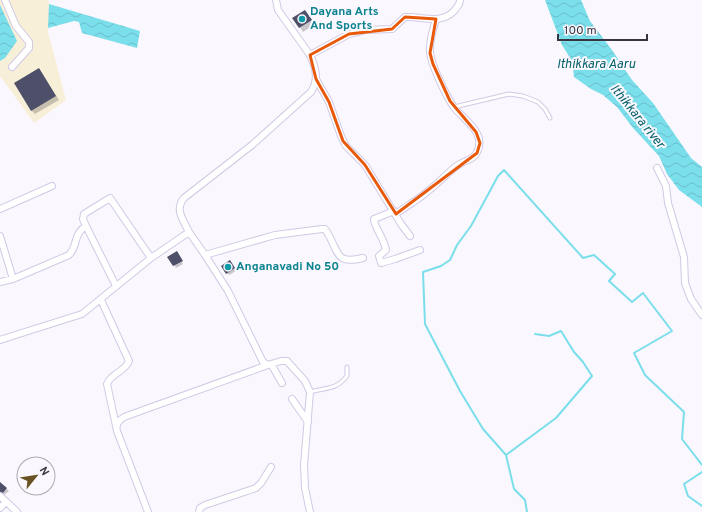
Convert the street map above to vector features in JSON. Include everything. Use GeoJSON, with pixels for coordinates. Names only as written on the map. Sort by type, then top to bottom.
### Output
{"type":"FeatureCollection","features":[{"type":"Feature","properties":{"kind":"street"},"geometry":{"type":"LineString","coordinates":[[5,0],[16,26],[29,42],[29,48],[12,67]]}},
{"type":"Feature","properties":{"kind":"street"},"geometry":{"type":"LineString","coordinates":[[276,0],[278,10],[310,55],[313,62],[316,79],[315,86],[311,92],[252,145],[182,201],[179,211],[189,232],[228,291],[264,364],[270,365],[282,383]]}},
{"type":"Feature","properties":{"kind":"street"},"geometry":{"type":"LineString","coordinates":[[310,55],[349,34],[365,30],[392,29],[405,17],[436,19],[451,14],[458,6],[460,0]]}},
{"type":"Feature","properties":{"kind":"street"},"geometry":{"type":"LineString","coordinates":[[420,250],[381,263],[379,256],[386,250],[383,238],[373,222],[374,218],[395,212],[427,192],[458,165],[474,157],[480,143],[471,123],[454,107],[446,94],[433,64],[430,52],[431,39],[436,19]]}},
{"type":"Feature","properties":{"kind":"street"},"geometry":{"type":"LineString","coordinates":[[316,79],[329,102],[346,146],[365,164],[401,224],[410,236]]}},
{"type":"Feature","properties":{"kind":"street"},"geometry":{"type":"LineString","coordinates":[[657,168],[666,186],[668,203],[684,257],[685,284],[691,299],[702,316]]}},
{"type":"Feature","properties":{"kind":"street"},"geometry":{"type":"LineString","coordinates":[[0,209],[52,186]]}},
{"type":"Feature","properties":{"kind":"street"},"geometry":{"type":"LineString","coordinates":[[116,286],[86,226],[84,214],[111,198],[150,258]]}},
{"type":"Feature","properties":{"kind":"street"},"geometry":{"type":"LineString","coordinates":[[0,282],[13,279],[69,255],[79,232],[86,226]]}},
{"type":"Feature","properties":{"kind":"street"},"geometry":{"type":"LineString","coordinates":[[205,255],[275,235],[325,229],[341,258],[347,260],[363,258]]}},
{"type":"Feature","properties":{"kind":"street"},"geometry":{"type":"LineString","coordinates":[[0,340],[82,314],[101,300],[150,258],[189,232]]}},
{"type":"Feature","properties":{"kind":"street"},"geometry":{"type":"LineString","coordinates":[[0,236],[13,279]]}},
{"type":"Feature","properties":{"kind":"street"},"geometry":{"type":"LineString","coordinates":[[101,300],[129,361],[128,365],[110,378],[107,384],[117,431],[148,512]]}},
{"type":"Feature","properties":{"kind":"street"},"geometry":{"type":"LineString","coordinates":[[116,426],[124,417],[281,361],[288,362],[305,381],[310,392],[304,465],[305,488],[310,512]]}},
{"type":"Feature","properties":{"kind":"street"},"geometry":{"type":"LineString","coordinates":[[292,399],[308,422]]}},
{"type":"Feature","properties":{"kind":"street"},"geometry":{"type":"LineString","coordinates":[[199,512],[200,508],[205,505],[256,488],[271,467]]}},
{"type":"Feature","properties":{"kind":"street"},"geometry":{"type":"LineString","coordinates":[[0,496],[16,512]]}},
{"type":"Feature","properties":{"kind":"street"},"geometry":{"type":"LineString","coordinates":[[0,508],[6,502]]}},
{"type":"Feature","properties":{"kind":"lane"},"geometry":{"type":"LineString","coordinates":[[454,107],[509,94],[523,96],[538,102],[545,109],[550,118]]}},
{"type":"Feature","properties":{"kind":"lane"},"geometry":{"type":"LineString","coordinates":[[310,392],[336,386],[347,376],[347,367]]}},
{"type":"Feature","properties":{"kind":"highlighted area"},"geometry":{"type":"Polygon","coordinates":[[[405,17],[436,19],[430,53],[433,64],[450,101],[476,132],[480,143],[477,153],[396,214],[365,165],[343,141],[329,102],[316,79],[310,55],[349,34],[392,29],[405,17]]]}},
{"type":"Feature","properties":{"kind":"shaded area"},"geometry":{"type":"Polygon","coordinates":[[[0,0],[48,0],[51,8],[48,32],[66,100],[34,123],[0,76],[0,0]]]}},
{"type":"Feature","properties":{"kind":"water","name":"Ithikkara Aaru"},"geometry":{"type":"Polygon","coordinates":[[[545,0],[581,0],[590,21],[632,80],[653,103],[691,158],[702,167],[702,207],[679,190],[667,174],[659,156],[633,128],[617,107],[603,95],[591,89],[574,77],[572,61],[562,45],[545,0]]]}},
{"type":"Feature","properties":{"kind":"water"},"geometry":{"type":"Polygon","coordinates":[[[49,4],[140,31],[137,48],[82,33],[79,22],[74,21],[48,28],[49,4]]]}},
{"type":"Feature","properties":{"kind":"water"},"geometry":{"type":"Polygon","coordinates":[[[0,5],[17,41],[5,58],[0,61],[0,5]]]}},
{"type":"Feature","properties":{"kind":"building","name":"Dayana Arts And Sports"},"geometry":{"type":"Polygon","coordinates":[[[305,10],[312,20],[299,28],[292,18],[305,10]]]}},
{"type":"Feature","properties":{"kind":"building"},"geometry":{"type":"Polygon","coordinates":[[[39,68],[56,96],[31,111],[14,83],[39,68]]]}},
{"type":"Feature","properties":{"kind":"building"},"geometry":{"type":"Polygon","coordinates":[[[177,251],[183,261],[173,266],[167,257],[177,251]]]}},
{"type":"Feature","properties":{"kind":"building","name":"Anganavadi No 50"},"geometry":{"type":"Polygon","coordinates":[[[230,260],[235,268],[226,274],[221,266],[230,260]]]}},
{"type":"Feature","properties":{"kind":"building"},"geometry":{"type":"Polygon","coordinates":[[[0,482],[7,488],[2,494],[0,493],[0,482]]]}},
{"type":"Feature","properties":{"kind":"waterway"},"geometry":{"type":"LineString","coordinates":[[527,512],[525,500],[514,489],[506,455],[483,429],[460,391],[425,324],[423,272],[441,266],[450,260],[457,245],[471,226],[498,176],[504,170],[583,258],[594,255],[615,274],[609,281],[632,302],[643,293],[672,331],[634,353],[645,375],[684,412],[682,439],[702,465]]}},
{"type":"Feature","properties":{"kind":"waterway"},"geometry":{"type":"LineString","coordinates":[[506,455],[556,418],[592,376],[574,352],[561,331],[549,336],[535,334]]}},
{"type":"Feature","properties":{"kind":"waterway"},"geometry":{"type":"LineString","coordinates":[[702,472],[684,484],[688,496],[702,506]]}},
{"type":"Feature","properties":{"kind":"place","name":"Dayana Arts And Sports"},"geometry":{"type":"Point","coordinates":[302,19]}},
{"type":"Feature","properties":{"kind":"place","name":"Anganavadi No 50"},"geometry":{"type":"Point","coordinates":[228,267]}},
{"type":"Feature","properties":{"kind":"water label","name":"Ithikkara river"},"geometry":{"type":"Point","coordinates":[637,117]}}]}
